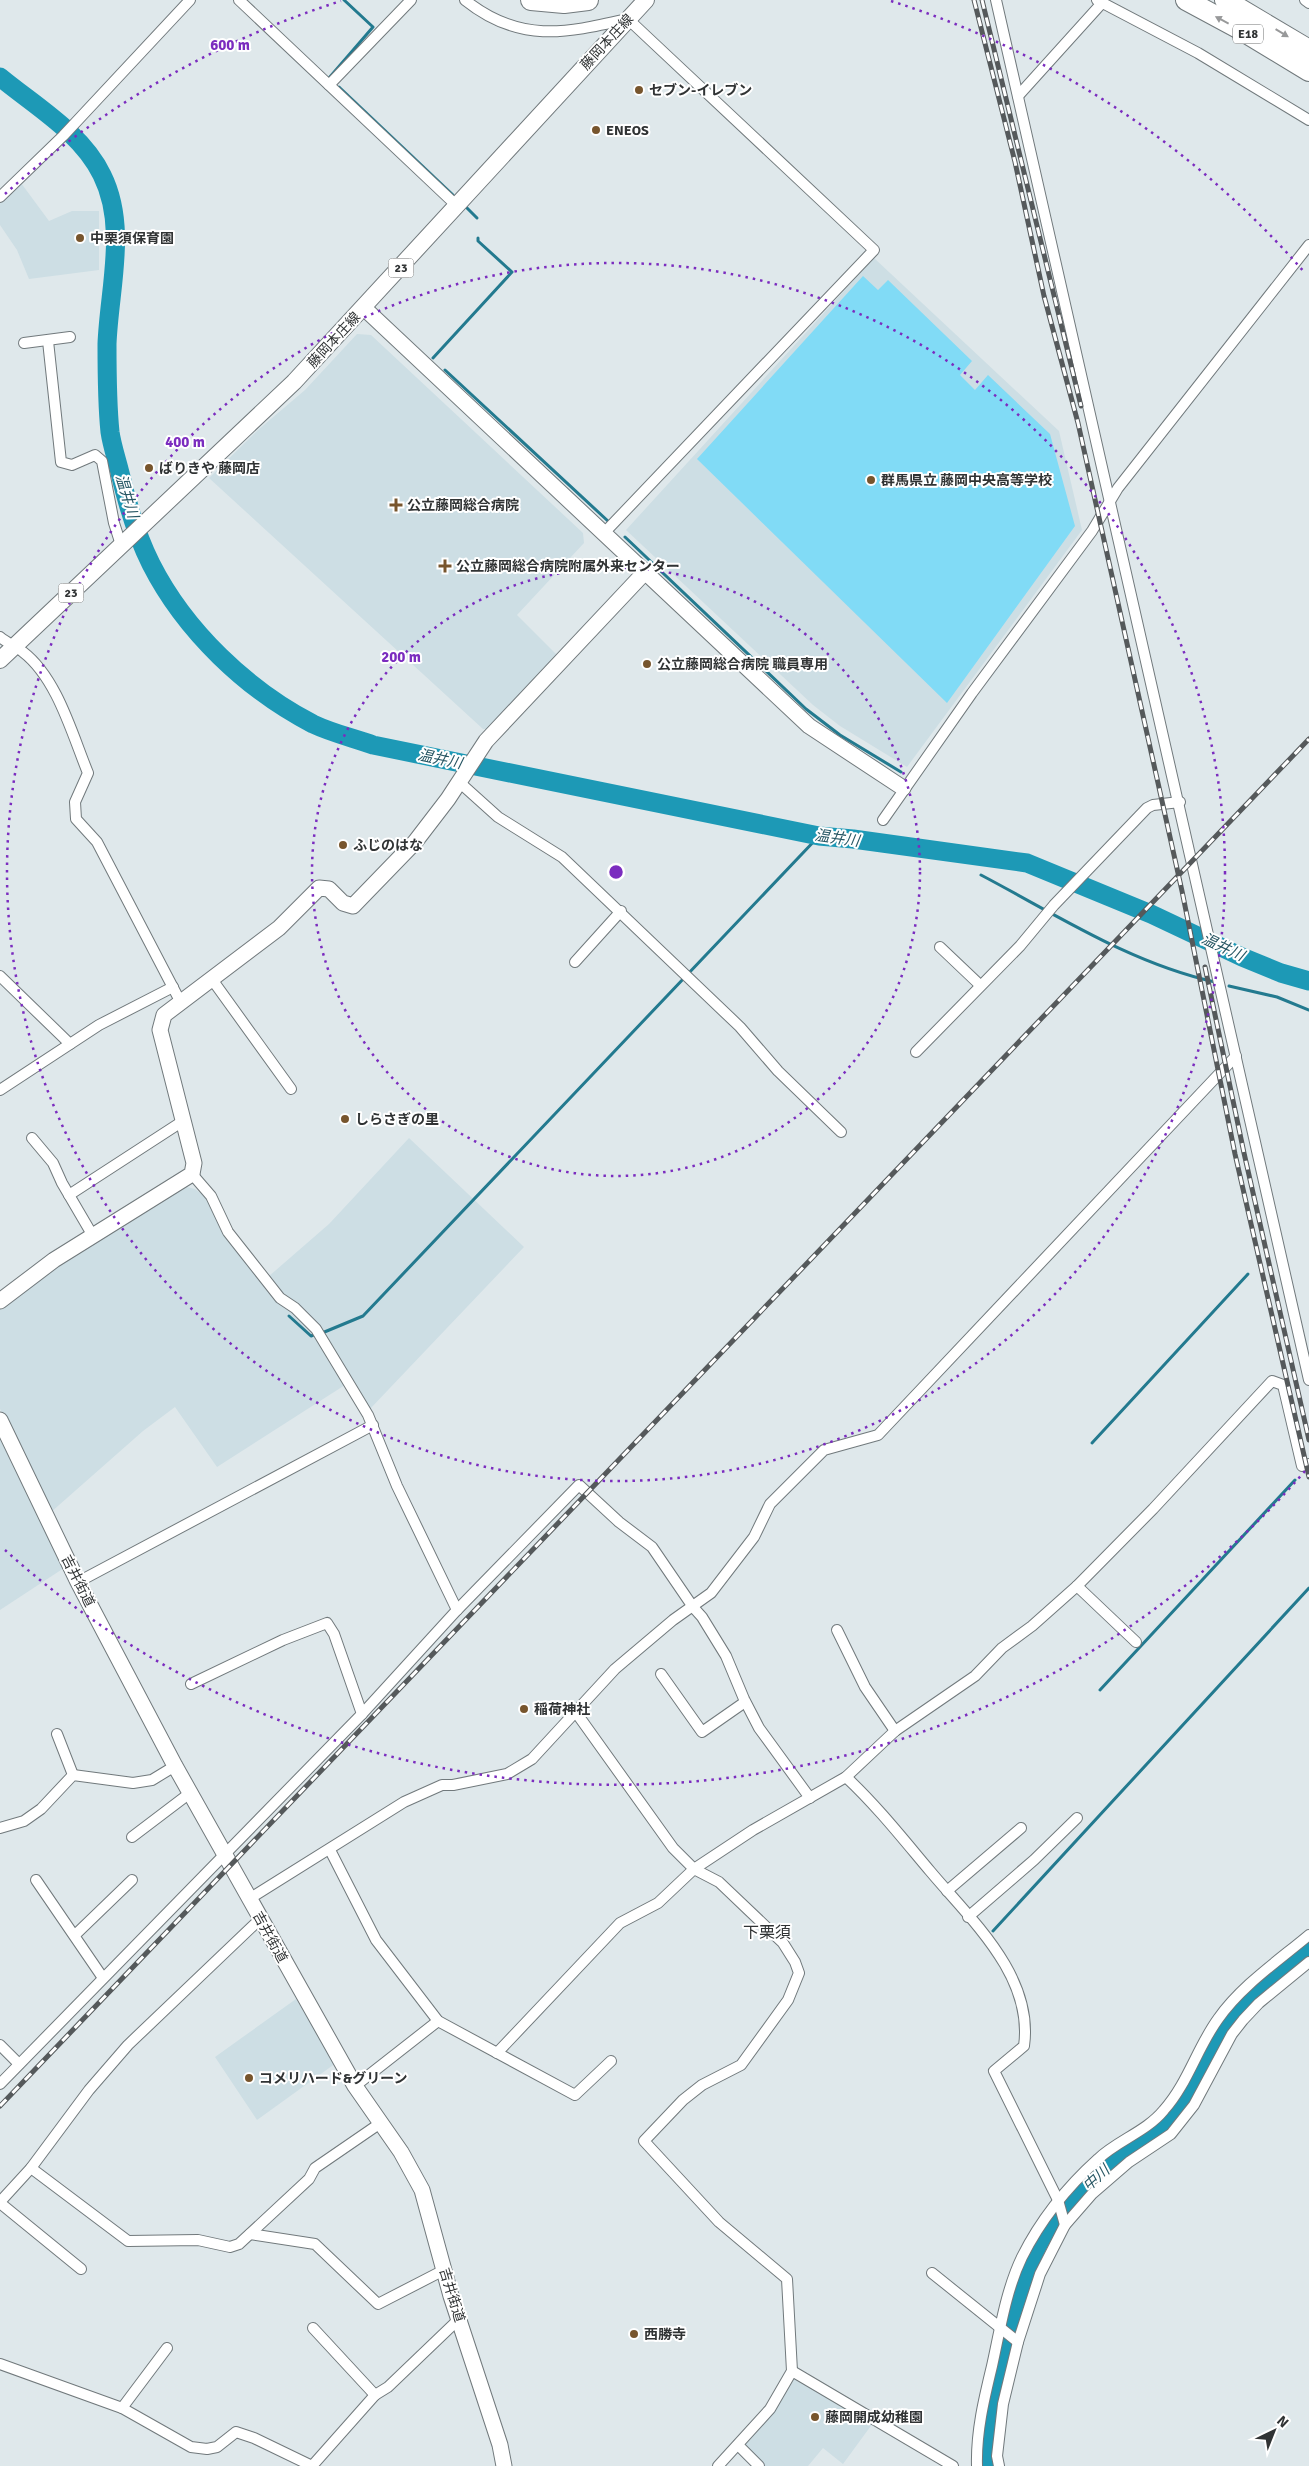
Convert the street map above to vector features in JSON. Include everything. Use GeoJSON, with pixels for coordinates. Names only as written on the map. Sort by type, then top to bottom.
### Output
{"type":"FeatureCollection","features":[{"type":"Feature","properties":{"kind":"highway"},"geometry":{"type":"LineString","coordinates":[[530,0],[564,3],[588,0]]}},
{"type":"Feature","properties":{"kind":"highway","name":"E18"},"geometry":{"type":"LineString","coordinates":[[1186,0],[1238,28],[1309,72]]}},
{"type":"Feature","properties":{"kind":"highway","name":"E18"},"geometry":{"type":"LineString","coordinates":[[1225,0],[1309,50]]}},
{"type":"Feature","properties":{"kind":"main road","name":"藤岡本庄線"},"geometry":{"type":"LineString","coordinates":[[0,660],[7,642],[125,542],[294,382],[646,0]]}},
{"type":"Feature","properties":{"kind":"street"},"geometry":{"type":"LineString","coordinates":[[0,197],[62,136],[190,0]]}},
{"type":"Feature","properties":{"kind":"street"},"geometry":{"type":"LineString","coordinates":[[238,0],[456,205]]}},
{"type":"Feature","properties":{"kind":"street"},"geometry":{"type":"LineString","coordinates":[[329,85],[411,0]]}},
{"type":"Feature","properties":{"kind":"street"},"geometry":{"type":"LineString","coordinates":[[465,0],[498,20],[523,28],[553,33],[582,30],[628,19],[874,250],[605,532]]}},
{"type":"Feature","properties":{"kind":"street"},"geometry":{"type":"LineString","coordinates":[[996,0],[1180,802],[1309,1380]]}},
{"type":"Feature","properties":{"kind":"street"},"geometry":{"type":"LineString","coordinates":[[1305,0],[1309,3]]}},
{"type":"Feature","properties":{"kind":"street"},"geometry":{"type":"LineString","coordinates":[[1018,96],[1100,1],[1198,53],[1309,120]]}},
{"type":"Feature","properties":{"kind":"street"},"geometry":{"type":"LineString","coordinates":[[882,820],[903,788],[1092,531],[1110,500],[1309,245]]}},
{"type":"Feature","properties":{"kind":"street"},"geometry":{"type":"LineString","coordinates":[[364,308],[605,532],[809,726],[903,788]]}},
{"type":"Feature","properties":{"kind":"street"},"geometry":{"type":"LineString","coordinates":[[24,344],[70,337]]}},
{"type":"Feature","properties":{"kind":"street"},"geometry":{"type":"LineString","coordinates":[[48,341],[60,462],[72,465],[95,455],[102,461],[114,523],[125,542]]}},
{"type":"Feature","properties":{"kind":"street"},"geometry":{"type":"LineString","coordinates":[[1,1088],[99,1025],[211,978],[279,928],[319,888],[329,888],[343,903],[353,906],[415,842],[448,799],[458,781],[478,756],[486,741],[646,572]]}},
{"type":"Feature","properties":{"kind":"street"},"geometry":{"type":"LineString","coordinates":[[7,642],[23,651],[43,673],[53,688],[88,773],[75,802],[76,820],[97,842],[176,994]]}},
{"type":"Feature","properties":{"kind":"street"},"geometry":{"type":"LineString","coordinates":[[458,781],[498,817],[562,857],[621,911],[740,1027],[778,1071],[841,1132]]}},
{"type":"Feature","properties":{"kind":"street"},"geometry":{"type":"LineString","coordinates":[[916,1052],[1020,946],[1088,868],[1147,808],[1153,805],[1180,802]]}},
{"type":"Feature","properties":{"kind":"street"},"geometry":{"type":"LineString","coordinates":[[575,962],[621,911]]}},
{"type":"Feature","properties":{"kind":"street"},"geometry":{"type":"LineString","coordinates":[[940,947],[980,985]]}},
{"type":"Feature","properties":{"kind":"street"},"geometry":{"type":"LineString","coordinates":[[0,976],[70,1044]]}},
{"type":"Feature","properties":{"kind":"street"},"geometry":{"type":"LineString","coordinates":[[211,978],[291,1089]]}},
{"type":"Feature","properties":{"kind":"street"},"geometry":{"type":"LineString","coordinates":[[0,1301],[54,1260],[192,1174],[194,1163],[160,1030],[164,1015],[176,994]]}},
{"type":"Feature","properties":{"kind":"street"},"geometry":{"type":"LineString","coordinates":[[249,1899],[404,1802],[442,1785],[453,1785],[507,1774],[532,1759],[574,1710],[614,1669],[673,1620],[711,1593],[727,1575],[754,1537],[770,1504],[795,1477],[824,1450],[878,1435],[1236,1056]]}},
{"type":"Feature","properties":{"kind":"street"},"geometry":{"type":"LineString","coordinates":[[69,1195],[183,1121]]}},
{"type":"Feature","properties":{"kind":"street"},"geometry":{"type":"LineString","coordinates":[[32,1138],[53,1164],[93,1236]]}},
{"type":"Feature","properties":{"kind":"street"},"geometry":{"type":"LineString","coordinates":[[192,1174],[211,1196],[228,1232],[274,1291],[316,1329],[373,1426],[396,1486],[457,1610]]}},
{"type":"Feature","properties":{"kind":"street"},"geometry":{"type":"LineString","coordinates":[[496,2053],[620,1923],[658,1903],[694,1869],[784,1811],[846,1777],[895,1731],[975,1676],[1002,1648],[1032,1626],[1077,1586],[1153,1509],[1272,1380],[1283,1385],[1302,1466],[1309,1464]]}},
{"type":"Feature","properties":{"kind":"street","name":"吉井街道"},"geometry":{"type":"LineString","coordinates":[[0,1420],[78,1582],[175,1766],[355,2086],[382,2122],[405,2158],[422,2190],[444,2270],[500,2445],[504,2466]]}},
{"type":"Feature","properties":{"kind":"street"},"geometry":{"type":"LineString","coordinates":[[78,1582],[373,1426]]}},
{"type":"Feature","properties":{"kind":"street"},"geometry":{"type":"LineString","coordinates":[[0,2084],[362,1714],[457,1610],[579,1485],[619,1522],[652,1547],[692,1607],[702,1617],[726,1656],[746,1702],[760,1728],[810,1798]]}},
{"type":"Feature","properties":{"kind":"street"},"geometry":{"type":"LineString","coordinates":[[1077,1586],[1136,1642]]}},
{"type":"Feature","properties":{"kind":"street"},"geometry":{"type":"LineString","coordinates":[[191,1684],[283,1640],[327,1623],[334,1634],[362,1714]]}},
{"type":"Feature","properties":{"kind":"street"},"geometry":{"type":"LineString","coordinates":[[836,1630],[865,1687],[895,1731]]}},
{"type":"Feature","properties":{"kind":"street"},"geometry":{"type":"LineString","coordinates":[[661,1674],[702,1732],[746,1702]]}},
{"type":"Feature","properties":{"kind":"street"},"geometry":{"type":"LineString","coordinates":[[574,1710],[673,1848],[694,1869],[719,1882],[783,1943],[796,1962],[799,1973],[788,2000],[741,2065],[702,2085],[683,2100],[644,2141],[719,2222],[788,2279],[792,2371],[770,2409],[718,2466]]}},
{"type":"Feature","properties":{"kind":"street"},"geometry":{"type":"LineString","coordinates":[[57,1734],[73,1775]]}},
{"type":"Feature","properties":{"kind":"street"},"geometry":{"type":"LineString","coordinates":[[73,1775],[133,1783],[152,1780],[175,1766]]}},
{"type":"Feature","properties":{"kind":"street"},"geometry":{"type":"LineString","coordinates":[[0,1828],[24,1821],[41,1809],[73,1775]]}},
{"type":"Feature","properties":{"kind":"street"},"geometry":{"type":"LineString","coordinates":[[846,1777],[871,1801],[968,1917],[990,1939],[1004,1965],[1022,2006],[1026,2026],[1024,2046],[994,2071],[1058,2200],[1065,2225]]}},
{"type":"Feature","properties":{"kind":"street"},"geometry":{"type":"LineString","coordinates":[[132,1838],[190,1793]]}},
{"type":"Feature","properties":{"kind":"street"},"geometry":{"type":"LineString","coordinates":[[968,1917],[1034,1860],[1076,1818]]}},
{"type":"Feature","properties":{"kind":"street"},"geometry":{"type":"LineString","coordinates":[[947,1892],[1021,1828]]}},
{"type":"Feature","properties":{"kind":"street"},"geometry":{"type":"LineString","coordinates":[[330,1850],[376,1940],[438,2021],[575,2095],[611,2061]]}},
{"type":"Feature","properties":{"kind":"street"},"geometry":{"type":"LineString","coordinates":[[36,1880],[103,1978]]}},
{"type":"Feature","properties":{"kind":"street"},"geometry":{"type":"LineString","coordinates":[[75,1935],[132,1880]]}},
{"type":"Feature","properties":{"kind":"street"},"geometry":{"type":"LineString","coordinates":[[81,2269],[0,2202],[31,2168],[89,2090],[128,2045],[260,1919]]}},
{"type":"Feature","properties":{"kind":"street"},"geometry":{"type":"LineString","coordinates":[[977,2466],[976,2448],[982,2408],[1009,2293],[1022,2258],[1058,2200],[1099,2157],[1141,2131],[1164,2111],[1181,2088],[1217,2020],[1231,2003],[1309,1935]]}},
{"type":"Feature","properties":{"kind":"street"},"geometry":{"type":"LineString","coordinates":[[999,2466],[997,2456],[1003,2404],[1018,2342],[1040,2274],[1065,2225],[1092,2194],[1128,2162],[1171,2134],[1194,2105],[1232,2034],[1259,2003],[1309,1962]]}},
{"type":"Feature","properties":{"kind":"street"},"geometry":{"type":"LineString","coordinates":[[355,2086],[438,2021]]}},
{"type":"Feature","properties":{"kind":"street"},"geometry":{"type":"LineString","coordinates":[[0,2046],[19,2064]]}},
{"type":"Feature","properties":{"kind":"street"},"geometry":{"type":"LineString","coordinates":[[31,2168],[128,2241],[198,2240],[230,2247],[239,2244],[250,2234],[309,2179],[315,2168],[382,2122]]}},
{"type":"Feature","properties":{"kind":"street"},"geometry":{"type":"LineString","coordinates":[[250,2234],[315,2244],[378,2304],[444,2270]]}},
{"type":"Feature","properties":{"kind":"street"},"geometry":{"type":"LineString","coordinates":[[932,2273],[1018,2342]]}},
{"type":"Feature","properties":{"kind":"street"},"geometry":{"type":"LineString","coordinates":[[0,2364],[122,2408],[191,2446],[207,2449],[217,2447],[236,2432],[254,2438],[312,2466],[375,2395],[388,2388],[459,2319]]}},
{"type":"Feature","properties":{"kind":"street"},"geometry":{"type":"LineString","coordinates":[[313,2328],[375,2395]]}},
{"type":"Feature","properties":{"kind":"street"},"geometry":{"type":"LineString","coordinates":[[122,2408],[167,2348]]}},
{"type":"Feature","properties":{"kind":"street"},"geometry":{"type":"LineString","coordinates":[[792,2371],[953,2466]]}},
{"type":"Feature","properties":{"kind":"street"},"geometry":{"type":"LineString","coordinates":[[738,2445],[759,2466]]}},
{"type":"Feature","properties":{"kind":"shaded area"},"geometry":{"type":"Polygon","coordinates":[[[21,183],[49,221],[72,211],[99,211],[99,270],[29,279],[17,250],[0,225],[0,202],[21,183]]]}},
{"type":"Feature","properties":{"kind":"shaded area","name":"群馬県立 藤岡中央高等学校"},"geometry":{"type":"Polygon","coordinates":[[[874,258],[1059,431],[1082,530],[907,767],[840,726],[813,705],[626,530],[874,258]]]}},
{"type":"Feature","properties":{"kind":"shaded area","name":"群馬県立 藤岡中央高等学校"},"geometry":{"type":"Polygon","coordinates":[[[863,276],[878,290],[888,280],[972,361],[960,375],[975,390],[988,375],[1050,434],[1075,526],[947,703],[697,459],[863,276]]]}},
{"type":"Feature","properties":{"kind":"shaded area","name":"公立藤岡総合病院"},"geometry":{"type":"Polygon","coordinates":[[[357,334],[371,335],[583,533],[584,543],[517,615],[556,654],[555,659],[490,729],[483,729],[209,478],[258,430],[305,390],[357,334]]]}},
{"type":"Feature","properties":{"kind":"shaded area"},"geometry":{"type":"Polygon","coordinates":[[[409,1138],[524,1247],[369,1410],[330,1349],[268,1277],[329,1224],[409,1138]]]}},
{"type":"Feature","properties":{"kind":"shaded area"},"geometry":{"type":"Polygon","coordinates":[[[183,1186],[195,1189],[207,1198],[225,1235],[284,1308],[294,1312],[311,1330],[345,1385],[217,1467],[175,1407],[143,1431],[50,1513],[0,1409],[0,1308],[57,1265],[183,1186]]]}},
{"type":"Feature","properties":{"kind":"shaded area"},"geometry":{"type":"Polygon","coordinates":[[[0,1439],[64,1568],[0,1610],[0,1439]]]}},
{"type":"Feature","properties":{"kind":"shaded area"},"geometry":{"type":"Polygon","coordinates":[[[296,1999],[336,2063],[257,2120],[215,2057],[296,1999]]]}},
{"type":"Feature","properties":{"kind":"shaded area"},"geometry":{"type":"Polygon","coordinates":[[[795,2376],[873,2423],[843,2464],[823,2448],[808,2466],[763,2466],[743,2446],[782,2400],[795,2376]]]}},
{"type":"Feature","properties":{"kind":"waterway"},"geometry":{"type":"LineString","coordinates":[[329,78],[373,27],[344,0]]}},
{"type":"Feature","properties":{"kind":"waterway","name":"温井川"},"geometry":{"type":"LineString","coordinates":[[0,77],[57,121],[83,146],[102,175],[110,195],[116,237],[107,344],[110,432],[129,508],[151,564],[165,589],[200,635],[242,676],[288,710],[313,724],[373,745],[819,836],[1027,863],[1151,914],[1242,957],[1281,973],[1309,981]]}},
{"type":"Feature","properties":{"kind":"waterway"},"geometry":{"type":"LineString","coordinates":[[339,87],[453,195]]}},
{"type":"Feature","properties":{"kind":"waterway"},"geometry":{"type":"LineString","coordinates":[[466,207],[477,218]]}},
{"type":"Feature","properties":{"kind":"waterway"},"geometry":{"type":"LineString","coordinates":[[433,358],[512,272],[478,241],[478,238]]}},
{"type":"Feature","properties":{"kind":"waterway"},"geometry":{"type":"LineString","coordinates":[[445,370],[609,522]]}},
{"type":"Feature","properties":{"kind":"waterway"},"geometry":{"type":"LineString","coordinates":[[625,537],[806,709],[840,735],[901,772]]}},
{"type":"Feature","properties":{"kind":"waterway"},"geometry":{"type":"LineString","coordinates":[[322,1333],[363,1316],[819,836]]}},
{"type":"Feature","properties":{"kind":"waterway"},"geometry":{"type":"LineString","coordinates":[[981,875],[1124,950],[1184,974],[1215,982]]}},
{"type":"Feature","properties":{"kind":"waterway"},"geometry":{"type":"LineString","coordinates":[[1229,986],[1277,997],[1309,1010]]}},
{"type":"Feature","properties":{"kind":"waterway"},"geometry":{"type":"LineString","coordinates":[[1092,1443],[1248,1274]]}},
{"type":"Feature","properties":{"kind":"waterway"},"geometry":{"type":"LineString","coordinates":[[289,1316],[311,1336],[316,1334]]}},
{"type":"Feature","properties":{"kind":"waterway"},"geometry":{"type":"LineString","coordinates":[[1100,1690],[1295,1480]]}},
{"type":"Feature","properties":{"kind":"waterway"},"geometry":{"type":"LineString","coordinates":[[993,1931],[1309,1588]]}},
{"type":"Feature","properties":{"kind":"waterway","name":"中川"},"geometry":{"type":"LineString","coordinates":[[989,2466],[990,2433],[1001,2370],[1024,2278],[1043,2235],[1066,2206],[1096,2177],[1178,2112],[1185,2104],[1221,2033],[1247,2002],[1309,1949]]}},
{"type":"Feature","properties":{"kind":"railway"},"geometry":{"type":"LineString","coordinates":[[974,0],[1015,162],[1044,296],[1078,423],[1182,891],[1235,1154],[1309,1477]]}},
{"type":"Feature","properties":{"kind":"railway"},"geometry":{"type":"LineString","coordinates":[[982,0],[1081,406]]}},
{"type":"Feature","properties":{"kind":"railway"},"geometry":{"type":"LineString","coordinates":[[0,2106],[1309,739]]}},
{"type":"Feature","properties":{"kind":"railway"},"geometry":{"type":"LineString","coordinates":[[1205,967],[1244,1153],[1309,1440]]}},
{"type":"Feature","properties":{"kind":"place","name":"セブン-イレブン"},"geometry":{"type":"Point","coordinates":[639,90]}},
{"type":"Feature","properties":{"kind":"place","name":"ENEOS"},"geometry":{"type":"Point","coordinates":[596,130]}},
{"type":"Feature","properties":{"kind":"place","name":"中栗須保育園"},"geometry":{"type":"Point","coordinates":[80,238]}},
{"type":"Feature","properties":{"kind":"place","name":"ばりきや 藤岡店"},"geometry":{"type":"Point","coordinates":[149,468]}},
{"type":"Feature","properties":{"kind":"place","name":"群馬県立 藤岡中央高等学校"},"geometry":{"type":"Point","coordinates":[871,480]}},
{"type":"Feature","properties":{"kind":"place","name":"公立藤岡総合病院"},"geometry":{"type":"Point","coordinates":[396,505]}},
{"type":"Feature","properties":{"kind":"place","name":"公立藤岡総合病院附属外来センター"},"geometry":{"type":"Point","coordinates":[445,566]}},
{"type":"Feature","properties":{"kind":"place","name":"公立藤岡総合病院 職員専用"},"geometry":{"type":"Point","coordinates":[647,664]}},
{"type":"Feature","properties":{"kind":"place","name":"ふじのはな"},"geometry":{"type":"Point","coordinates":[343,845]}},
{"type":"Feature","properties":{"kind":"place","name":"しらさぎの里"},"geometry":{"type":"Point","coordinates":[345,1119]}},
{"type":"Feature","properties":{"kind":"place","name":"稲荷神社"},"geometry":{"type":"Point","coordinates":[524,1709]}},
{"type":"Feature","properties":{"kind":"place","name":"コメリハード&グリーン"},"geometry":{"type":"Point","coordinates":[249,2078]}},
{"type":"Feature","properties":{"kind":"place","name":"西勝寺"},"geometry":{"type":"Point","coordinates":[634,2334]}},
{"type":"Feature","properties":{"kind":"place","name":"藤岡開成幼稚園"},"geometry":{"type":"Point","coordinates":[815,2417]}},
{"type":"Feature","properties":{"kind":"district","name":"下栗須"},"geometry":{"type":"Point","coordinates":[767,1933]}}]}
